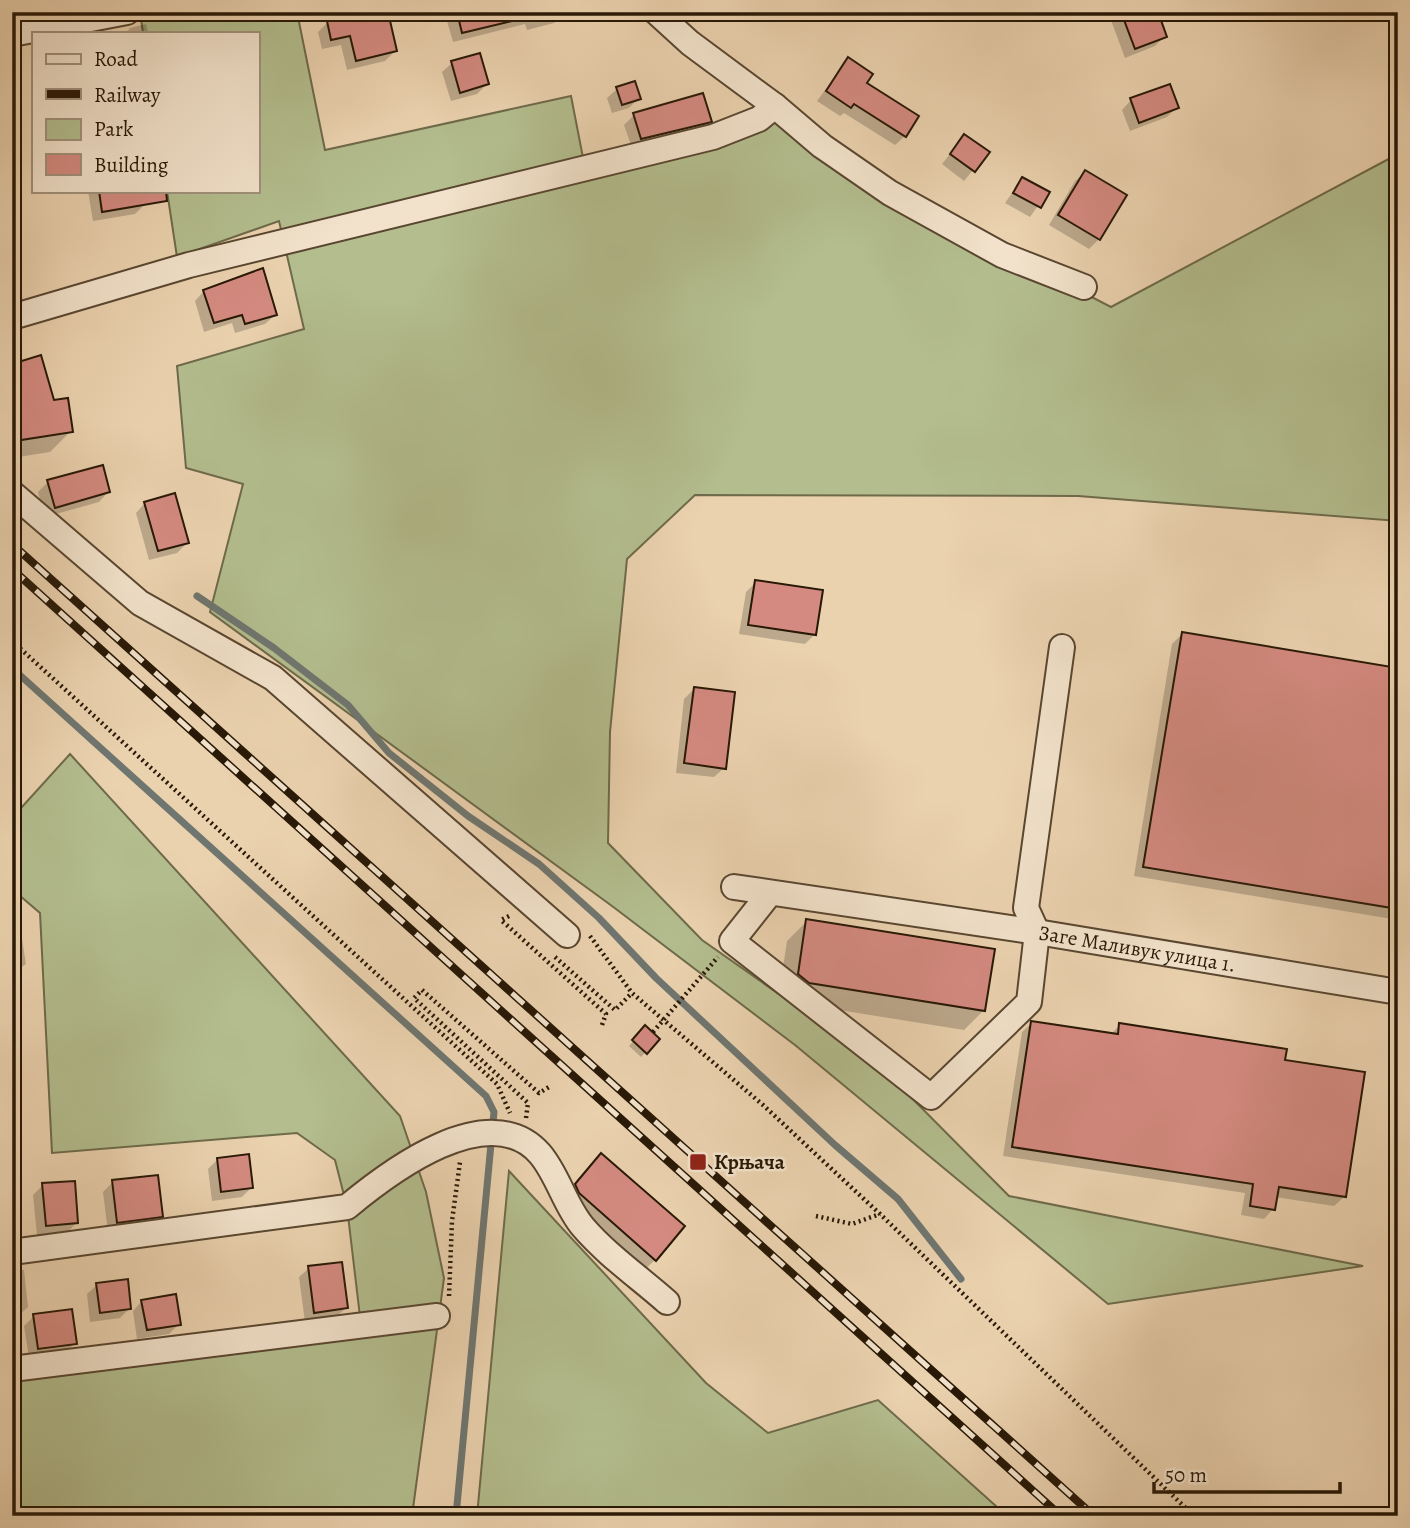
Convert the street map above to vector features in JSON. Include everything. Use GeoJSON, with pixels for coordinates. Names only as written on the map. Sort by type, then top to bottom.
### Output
{"type":"FeatureCollection","features":[{"type":"Feature","properties":{"kind":"street"},"geometry":{"type":"LineString","coordinates":[[12,34],[127,12]]}},
{"type":"Feature","properties":{"kind":"street"},"geometry":{"type":"LineString","coordinates":[[656,12],[690,43],[775,106],[822,146],[890,193],[1002,255],[1084,288]]}},
{"type":"Feature","properties":{"kind":"street"},"geometry":{"type":"LineString","coordinates":[[12,317],[189,265],[701,140],[759,119],[775,106]]}},
{"type":"Feature","properties":{"kind":"street"},"geometry":{"type":"LineString","coordinates":[[12,493],[140,603],[273,678],[567,935]]}},
{"type":"Feature","properties":{"kind":"street","name":"Заге Маливук улица 1."},"geometry":{"type":"LineString","coordinates":[[1062,647],[1026,908],[1037,932],[1398,992]]}},
{"type":"Feature","properties":{"kind":"street"},"geometry":{"type":"LineString","coordinates":[[734,887],[1037,932],[1029,1002],[931,1097],[732,941],[770,893]]}},
{"type":"Feature","properties":{"kind":"street"},"geometry":{"type":"LineString","coordinates":[[12,1252],[347,1207],[389,1172],[432,1149],[468,1136],[514,1137],[540,1154],[582,1227],[667,1302]]}},
{"type":"Feature","properties":{"kind":"street"},"geometry":{"type":"LineString","coordinates":[[12,1369],[437,1316]]}},
{"type":"Feature","properties":{"kind":"path"},"geometry":{"type":"LineString","coordinates":[[12,641],[497,1084],[514,1137]]}},
{"type":"Feature","properties":{"kind":"path"},"geometry":{"type":"LineString","coordinates":[[517,923],[507,915],[501,920],[606,1014],[602,1025]]}},
{"type":"Feature","properties":{"kind":"path"},"geometry":{"type":"LineString","coordinates":[[567,935],[585,930],[632,993],[763,1105],[1194,1516]]}},
{"type":"Feature","properties":{"kind":"path"},"geometry":{"type":"LineString","coordinates":[[546,949],[615,1010],[632,993]]}},
{"type":"Feature","properties":{"kind":"path"},"geometry":{"type":"LineString","coordinates":[[653,1032],[713,962]]}},
{"type":"Feature","properties":{"kind":"path"},"geometry":{"type":"LineString","coordinates":[[528,1103],[414,998],[422,990],[539,1093],[549,1087]]}},
{"type":"Feature","properties":{"kind":"path"},"geometry":{"type":"LineString","coordinates":[[437,1316],[449,1307],[452,1222],[468,1136]]}},
{"type":"Feature","properties":{"kind":"path"},"geometry":{"type":"LineString","coordinates":[[816,1216],[852,1224],[880,1214]]}},
{"type":"Feature","properties":{"kind":"green space"},"geometry":{"type":"Polygon","coordinates":[[[140,12],[297,12],[325,150],[571,96],[585,168],[775,106],[890,193],[1111,307],[1398,154],[1398,521],[1078,496],[695,495],[627,559],[610,732],[608,843],[702,940],[877,1063],[1009,1196],[1363,1266],[1108,1304],[795,1045],[612,906],[210,612],[243,484],[186,468],[177,366],[304,329],[279,221],[177,257],[167,192],[259,192],[259,32],[143,32],[140,12]]]}},
{"type":"Feature","properties":{"kind":"green space"},"geometry":{"type":"Polygon","coordinates":[[[70,754],[400,1116],[426,1192],[444,1278],[412,1516],[12,1516],[12,1369],[361,1325],[347,1207],[335,1160],[297,1133],[52,1153],[40,913],[12,889],[12,818],[70,754]]]}},
{"type":"Feature","properties":{"kind":"green space"},"geometry":{"type":"Polygon","coordinates":[[[509,1171],[706,1383],[768,1433],[878,1400],[1007,1516],[477,1516],[509,1171]]]}},
{"type":"Feature","properties":{"kind":"building"},"geometry":{"type":"Polygon","coordinates":[[[362,12],[388,12],[397,51],[356,61],[350,36],[331,40],[327,21],[362,12]]]}},
{"type":"Feature","properties":{"kind":"building"},"geometry":{"type":"Polygon","coordinates":[[[457,12],[515,12],[516,20],[462,33],[457,12]]]}},
{"type":"Feature","properties":{"kind":"building"},"geometry":{"type":"Polygon","coordinates":[[[1121,12],[1158,12],[1167,37],[1135,49],[1121,12]]]}},
{"type":"Feature","properties":{"kind":"building"},"geometry":{"type":"Polygon","coordinates":[[[480,53],[489,84],[460,93],[451,61],[480,53]]]}},
{"type":"Feature","properties":{"kind":"building"},"geometry":{"type":"Polygon","coordinates":[[[848,57],[873,74],[867,83],[919,116],[906,137],[854,104],[851,108],[826,91],[848,57]]]}},
{"type":"Feature","properties":{"kind":"building"},"geometry":{"type":"Polygon","coordinates":[[[635,81],[641,99],[622,105],[616,87],[635,81]]]}},
{"type":"Feature","properties":{"kind":"building"},"geometry":{"type":"Polygon","coordinates":[[[1170,84],[1179,108],[1139,123],[1130,98],[1170,84]]]}},
{"type":"Feature","properties":{"kind":"building"},"geometry":{"type":"Polygon","coordinates":[[[703,93],[712,122],[641,139],[633,113],[703,93]]]}},
{"type":"Feature","properties":{"kind":"building"},"geometry":{"type":"Polygon","coordinates":[[[964,134],[990,152],[975,172],[950,154],[964,134]]]}},
{"type":"Feature","properties":{"kind":"building"},"geometry":{"type":"Polygon","coordinates":[[[1085,170],[1127,195],[1100,240],[1058,215],[1085,170]]]}},
{"type":"Feature","properties":{"kind":"building"},"geometry":{"type":"Polygon","coordinates":[[[1022,177],[1050,192],[1041,208],[1013,193],[1022,177]]]}},
{"type":"Feature","properties":{"kind":"building"},"geometry":{"type":"Polygon","coordinates":[[[99,192],[166,192],[167,201],[102,212],[99,192]]]}},
{"type":"Feature","properties":{"kind":"building"},"geometry":{"type":"Polygon","coordinates":[[[263,268],[277,315],[245,324],[242,315],[214,323],[203,290],[263,268]]]}},
{"type":"Feature","properties":{"kind":"building"},"geometry":{"type":"Polygon","coordinates":[[[41,355],[54,400],[68,398],[73,432],[21,440],[12,390],[12,364],[41,355]]]}},
{"type":"Feature","properties":{"kind":"building"},"geometry":{"type":"Polygon","coordinates":[[[103,465],[110,492],[55,508],[47,480],[103,465]]]}},
{"type":"Feature","properties":{"kind":"building"},"geometry":{"type":"Polygon","coordinates":[[[175,493],[189,543],[158,551],[144,502],[175,493]]]}},
{"type":"Feature","properties":{"kind":"building"},"geometry":{"type":"Polygon","coordinates":[[[755,580],[823,590],[816,635],[748,625],[755,580]]]}},
{"type":"Feature","properties":{"kind":"building"},"geometry":{"type":"Polygon","coordinates":[[[1182,632],[1398,668],[1398,909],[1143,867],[1182,632]]]}},
{"type":"Feature","properties":{"kind":"building"},"geometry":{"type":"Polygon","coordinates":[[[694,687],[735,692],[726,769],[684,763],[694,687]]]}},
{"type":"Feature","properties":{"kind":"building"},"geometry":{"type":"Polygon","coordinates":[[[806,919],[995,949],[985,1011],[809,983],[798,974],[806,919]]]}},
{"type":"Feature","properties":{"kind":"building"},"geometry":{"type":"Polygon","coordinates":[[[1031,1021],[1118,1034],[1119,1023],[1287,1049],[1285,1060],[1365,1072],[1346,1197],[1279,1187],[1275,1210],[1250,1206],[1253,1184],[1012,1147],[1031,1021]]]}},
{"type":"Feature","properties":{"kind":"building"},"geometry":{"type":"Polygon","coordinates":[[[645,1025],[660,1039],[647,1054],[632,1040],[645,1025]]]}},
{"type":"Feature","properties":{"kind":"building"},"geometry":{"type":"Polygon","coordinates":[[[601,1153],[685,1226],[656,1261],[579,1193],[575,1184],[601,1153]]]}},
{"type":"Feature","properties":{"kind":"building"},"geometry":{"type":"Polygon","coordinates":[[[249,1154],[253,1188],[221,1192],[217,1158],[249,1154]]]}},
{"type":"Feature","properties":{"kind":"building"},"geometry":{"type":"Polygon","coordinates":[[[158,1175],[163,1217],[117,1223],[112,1180],[158,1175]]]}},
{"type":"Feature","properties":{"kind":"building"},"geometry":{"type":"Polygon","coordinates":[[[75,1181],[78,1223],[46,1226],[42,1183],[75,1181]]]}},
{"type":"Feature","properties":{"kind":"building"},"geometry":{"type":"Polygon","coordinates":[[[342,1262],[348,1308],[314,1313],[308,1266],[342,1262]]]}},
{"type":"Feature","properties":{"kind":"building"},"geometry":{"type":"Polygon","coordinates":[[[128,1279],[131,1309],[100,1313],[96,1283],[128,1279]]]}},
{"type":"Feature","properties":{"kind":"building"},"geometry":{"type":"Polygon","coordinates":[[[176,1294],[181,1325],[147,1330],[141,1300],[176,1294]]]}},
{"type":"Feature","properties":{"kind":"building"},"geometry":{"type":"Polygon","coordinates":[[[72,1309],[77,1344],[38,1349],[33,1314],[72,1309]]]}},
{"type":"Feature","properties":{"kind":"waterway"},"geometry":{"type":"LineString","coordinates":[[197,596],[274,648],[348,705],[389,753],[468,816],[539,864],[599,918],[656,978],[835,1145],[898,1199],[961,1279]]}},
{"type":"Feature","properties":{"kind":"waterway"},"geometry":{"type":"LineString","coordinates":[[12,668],[486,1096],[494,1112],[456,1516]]}},
{"type":"Feature","properties":{"kind":"railway"},"geometry":{"type":"LineString","coordinates":[[12,544],[1094,1516]]}},
{"type":"Feature","properties":{"kind":"railway"},"geometry":{"type":"LineString","coordinates":[[12,569],[1061,1516]]}},
{"type":"Feature","properties":{"kind":"place","name":"Крњача"},"geometry":{"type":"Point","coordinates":[698,1162]}}]}
